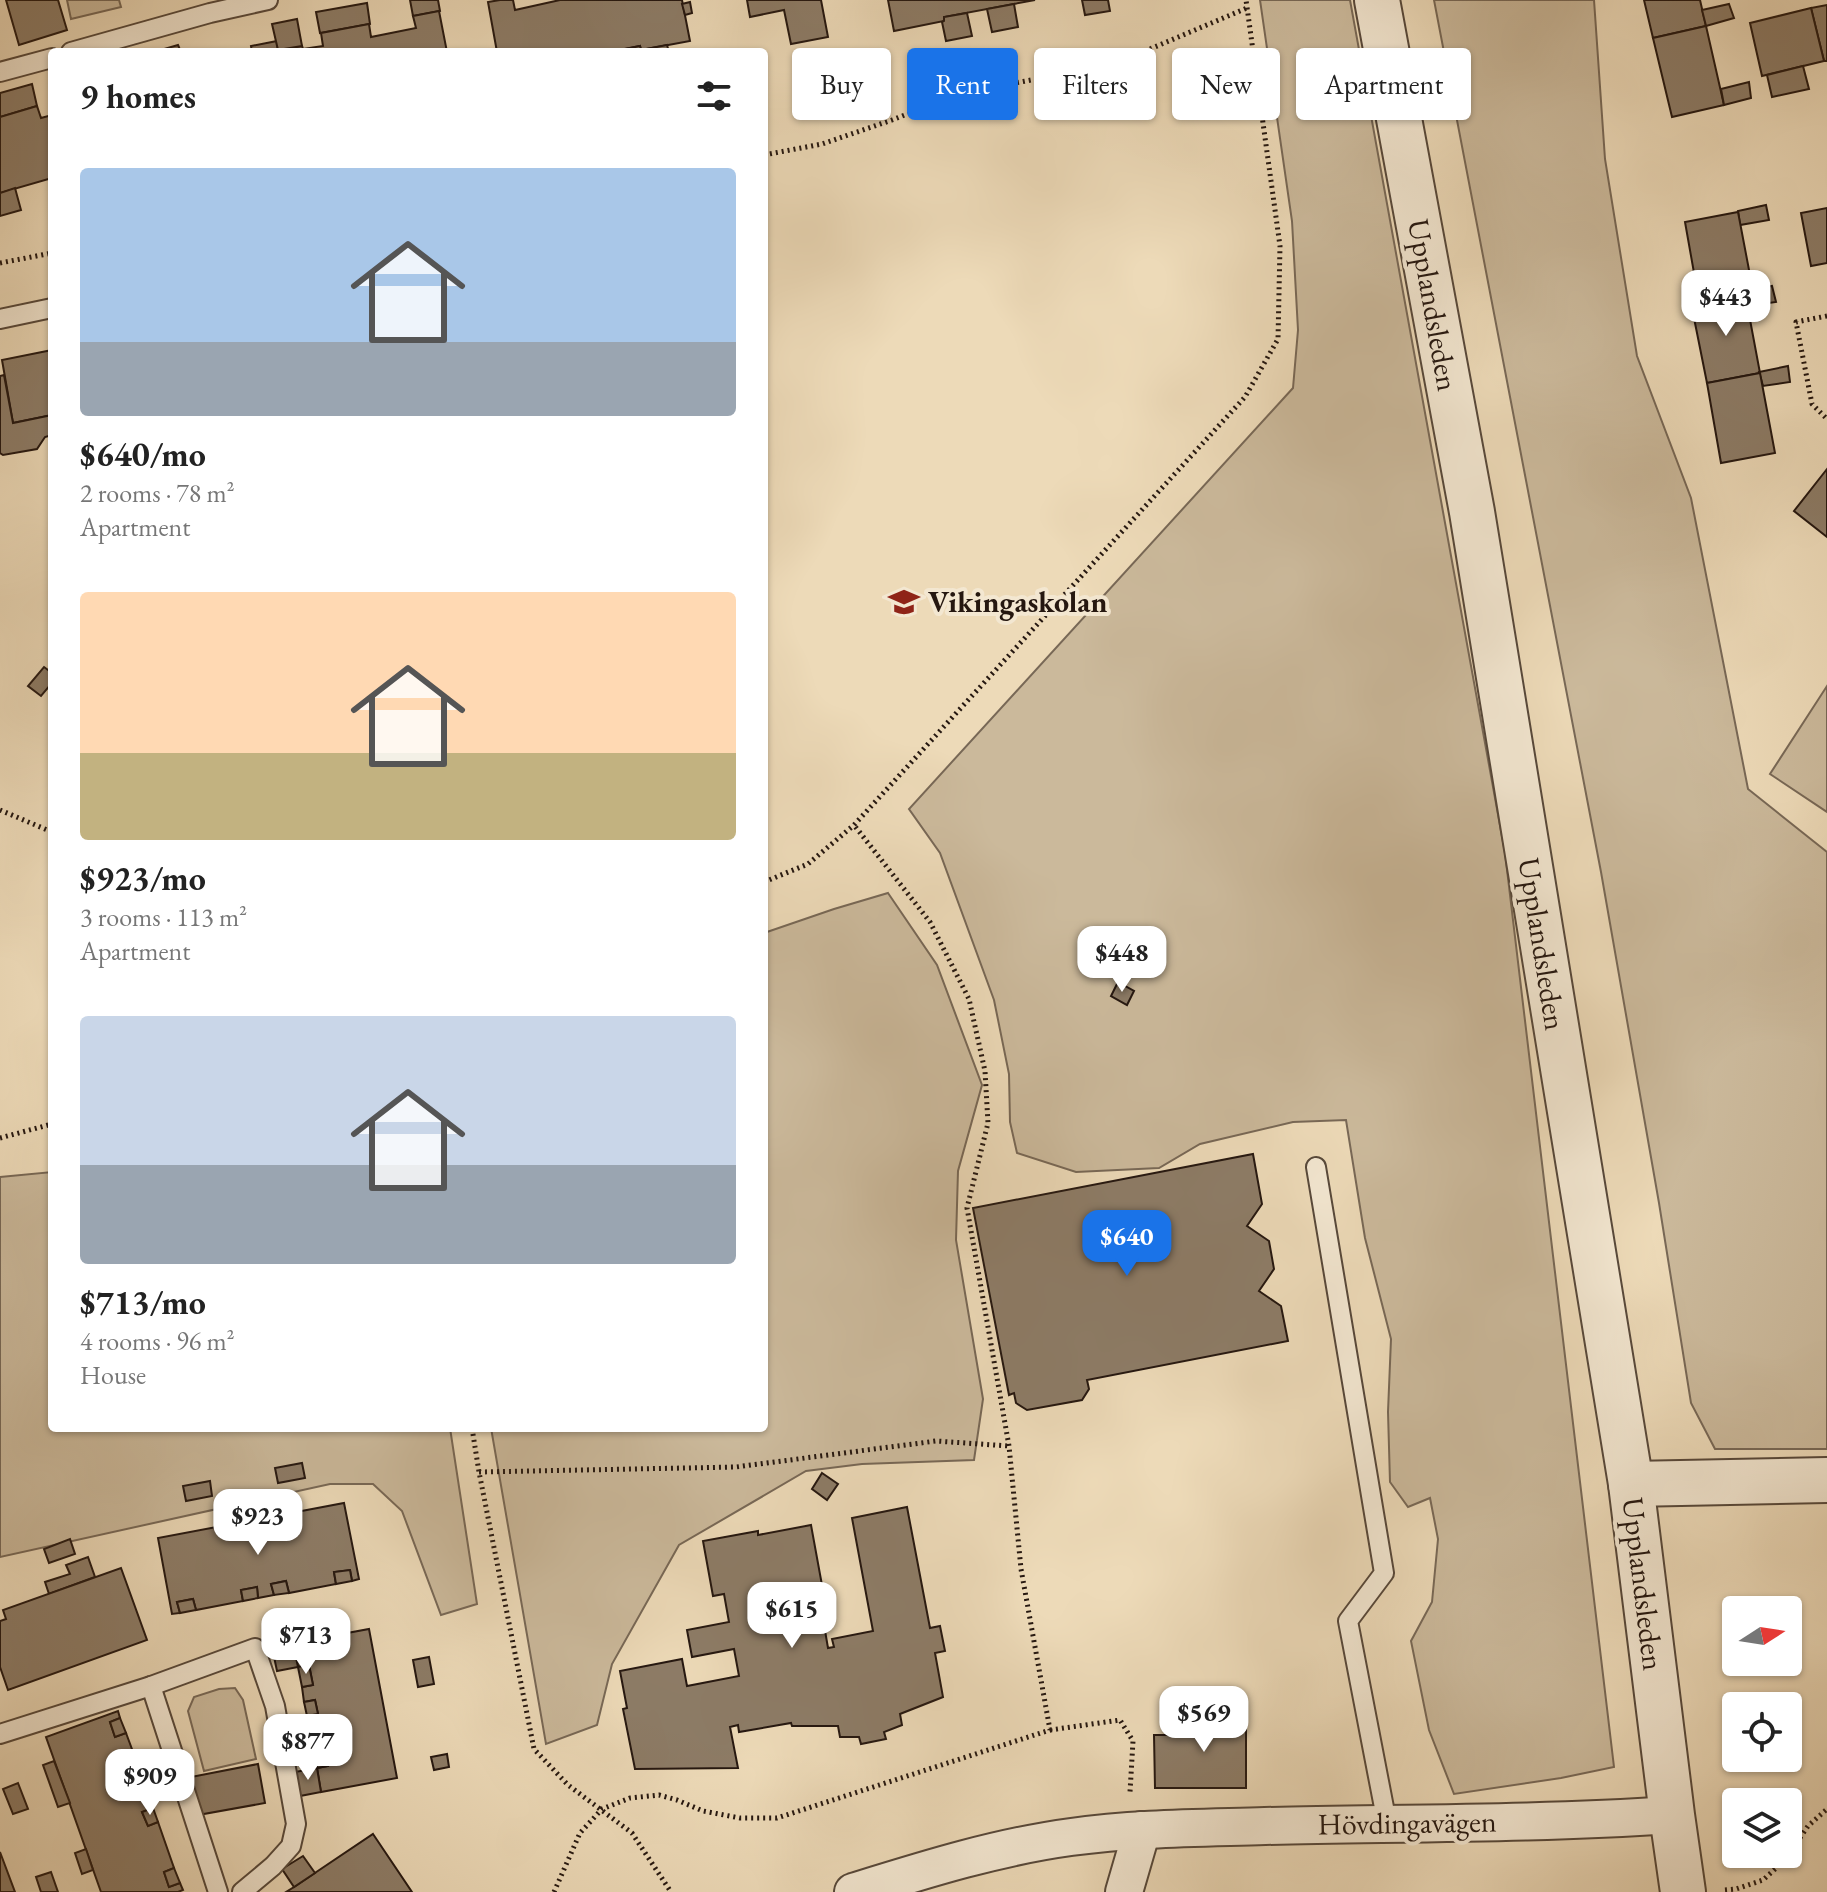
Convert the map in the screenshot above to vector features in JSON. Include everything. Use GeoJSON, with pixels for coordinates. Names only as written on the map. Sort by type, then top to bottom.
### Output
{"type":"FeatureCollection","features":[{"type":"Feature","properties":{"kind":"street","name":"Upplandsleden"},"geometry":{"type":"LineString","coordinates":[[1377,0],[1472,512],[1631,1484],[1672,1815],[1703,1891]]}},
{"type":"Feature","properties":{"kind":"street"},"geometry":{"type":"LineString","coordinates":[[1631,1484],[1827,1480]]}},
{"type":"Feature","properties":{"kind":"street","name":"Hövdingavägen"},"geometry":{"type":"LineString","coordinates":[[853,1892],[969,1858],[1070,1837],[1142,1830],[1592,1820],[1672,1815]]}},
{"type":"Feature","properties":{"kind":"street"},"geometry":{"type":"LineString","coordinates":[[1124,1892],[1142,1830]]}},
{"type":"Feature","properties":{"kind":"lane"},"geometry":{"type":"LineString","coordinates":[[85,48],[268,0]]}},
{"type":"Feature","properties":{"kind":"lane"},"geometry":{"type":"LineString","coordinates":[[0,72],[48,59]]}},
{"type":"Feature","properties":{"kind":"lane"},"geometry":{"type":"LineString","coordinates":[[0,319],[48,309]]}},
{"type":"Feature","properties":{"kind":"lane"},"geometry":{"type":"LineString","coordinates":[[1316,1167],[1384,1573],[1348,1621],[1387,1823]]}},
{"type":"Feature","properties":{"kind":"lane"},"geometry":{"type":"LineString","coordinates":[[0,1734],[151,1686],[255,1648],[275,1706],[296,1824],[291,1846],[242,1892]]}},
{"type":"Feature","properties":{"kind":"lane"},"geometry":{"type":"LineString","coordinates":[[151,1686],[218,1892]]}},
{"type":"Feature","properties":{"kind":"path"},"geometry":{"type":"LineString","coordinates":[[768,880],[808,864],[854,825],[1245,397],[1278,339],[1280,246],[1246,0]]}},
{"type":"Feature","properties":{"kind":"path"},"geometry":{"type":"LineString","coordinates":[[768,154],[822,144],[961,93],[1112,65],[1247,8]]}},
{"type":"Feature","properties":{"kind":"path"},"geometry":{"type":"LineString","coordinates":[[0,263],[48,254]]}},
{"type":"Feature","properties":{"kind":"path"},"geometry":{"type":"LineString","coordinates":[[1827,316],[1796,322],[1812,404],[1827,419]]}},
{"type":"Feature","properties":{"kind":"path"},"geometry":{"type":"LineString","coordinates":[[0,810],[48,830]]}},
{"type":"Feature","properties":{"kind":"path"},"geometry":{"type":"LineString","coordinates":[[854,825],[930,922],[969,999],[985,1071],[988,1123],[967,1208],[1009,1446],[1021,1569],[1050,1730]]}},
{"type":"Feature","properties":{"kind":"path"},"geometry":{"type":"LineString","coordinates":[[0,1138],[48,1125]]}},
{"type":"Feature","properties":{"kind":"path"},"geometry":{"type":"LineString","coordinates":[[473,1432],[534,1749],[568,1785],[632,1833],[671,1892]]}},
{"type":"Feature","properties":{"kind":"path"},"geometry":{"type":"LineString","coordinates":[[479,1472],[736,1467],[936,1441],[1009,1446]]}},
{"type":"Feature","properties":{"kind":"path"},"geometry":{"type":"LineString","coordinates":[[554,1892],[580,1833],[602,1809],[630,1798],[659,1795],[703,1811],[740,1818],[777,1818],[1050,1730],[1120,1720],[1133,1741],[1129,1796],[1142,1830]]}},
{"type":"Feature","properties":{"kind":"path"},"geometry":{"type":"LineString","coordinates":[[1703,1891],[1736,1889],[1763,1880],[1785,1860],[1808,1826],[1827,1809]]}},
{"type":"Feature","properties":{"kind":"shaded area"},"geometry":{"type":"Polygon","coordinates":[[[67,0],[119,0],[121,7],[71,19],[67,0]]]}},
{"type":"Feature","properties":{"kind":"shaded area"},"geometry":{"type":"Polygon","coordinates":[[[1260,0],[1350,0],[1359,48],[1296,48],[1296,120],[1372,120],[1505,853],[1614,1767],[1454,1794],[1429,1730],[1411,1641],[1432,1602],[1438,1539],[1430,1498],[1408,1507],[1390,1482],[1388,1412],[1391,1339],[1365,1238],[1346,1120],[1293,1122],[1200,1144],[1159,1168],[1076,1172],[1017,1153],[1010,1122],[1009,1074],[994,1000],[940,853],[909,809],[1293,388],[1298,330],[1292,221],[1277,120],[1280,120],[1280,48],[1267,48],[1260,0]]]}},
{"type":"Feature","properties":{"kind":"shaded area"},"geometry":{"type":"Polygon","coordinates":[[[1434,0],[1594,0],[1605,159],[1637,356],[1691,498],[1748,789],[1827,852],[1827,1449],[1715,1449],[1691,1403],[1601,872],[1457,120],[1471,120],[1471,48],[1443,48],[1434,0]]]}},
{"type":"Feature","properties":{"kind":"shaded area"},"geometry":{"type":"Polygon","coordinates":[[[1827,686],[1827,812],[1770,774],[1827,686]]]}},
{"type":"Feature","properties":{"kind":"shaded area"},"geometry":{"type":"Polygon","coordinates":[[[888,893],[937,965],[982,1085],[958,1171],[956,1240],[983,1399],[974,1460],[862,1464],[806,1471],[679,1545],[612,1664],[597,1725],[546,1744],[492,1432],[768,1432],[768,932],[888,893]]]}},
{"type":"Feature","properties":{"kind":"shaded area"},"geometry":{"type":"Polygon","coordinates":[[[48,1172],[48,1432],[451,1432],[477,1604],[441,1615],[402,1511],[373,1484],[330,1484],[0,1557],[0,1177],[48,1172]]]}},
{"type":"Feature","properties":{"kind":"shaded area"},"geometry":{"type":"Polygon","coordinates":[[[235,1688],[243,1700],[256,1759],[204,1771],[188,1711],[194,1697],[219,1689],[235,1688]]]}},
{"type":"Feature","properties":{"kind":"building"},"geometry":{"type":"Polygon","coordinates":[[[6,0],[58,0],[67,30],[19,45],[6,0]]]}},
{"type":"Feature","properties":{"kind":"building"},"geometry":{"type":"Polygon","coordinates":[[[410,0],[438,0],[440,11],[413,16],[410,0]]]}},
{"type":"Feature","properties":{"kind":"building"},"geometry":{"type":"Polygon","coordinates":[[[513,0],[515,10],[560,0],[682,0],[690,41],[652,48],[496,48],[488,2],[513,0]]]}},
{"type":"Feature","properties":{"kind":"building"},"geometry":{"type":"Polygon","coordinates":[[[747,0],[821,0],[828,37],[791,44],[784,10],[750,17],[747,0]]]}},
{"type":"Feature","properties":{"kind":"building"},"geometry":{"type":"Polygon","coordinates":[[[888,0],[1035,0],[944,17],[944,21],[894,31],[888,0]]]}},
{"type":"Feature","properties":{"kind":"building"},"geometry":{"type":"Polygon","coordinates":[[[1082,0],[1108,0],[1110,11],[1085,15],[1082,0]]]}},
{"type":"Feature","properties":{"kind":"building"},"geometry":{"type":"Polygon","coordinates":[[[1644,0],[1700,0],[1706,26],[1653,38],[1644,0]]]}},
{"type":"Feature","properties":{"kind":"building"},"geometry":{"type":"Polygon","coordinates":[[[690,2],[692,13],[685,15],[682,4],[690,2]]]}},
{"type":"Feature","properties":{"kind":"building"},"geometry":{"type":"Polygon","coordinates":[[[367,3],[370,24],[320,33],[316,12],[367,3]]]}},
{"type":"Feature","properties":{"kind":"building"},"geometry":{"type":"Polygon","coordinates":[[[1014,4],[1018,27],[992,32],[987,9],[1014,4]]]}},
{"type":"Feature","properties":{"kind":"building"},"geometry":{"type":"Polygon","coordinates":[[[1729,4],[1734,18],[1706,26],[1702,10],[1729,4]]]}},
{"type":"Feature","properties":{"kind":"building"},"geometry":{"type":"Polygon","coordinates":[[[1827,5],[1827,61],[1824,61],[1811,8],[1827,5]]]}},
{"type":"Feature","properties":{"kind":"building"},"geometry":{"type":"Polygon","coordinates":[[[1811,8],[1824,61],[1762,76],[1750,23],[1811,8]]]}},
{"type":"Feature","properties":{"kind":"building"},"geometry":{"type":"Polygon","coordinates":[[[439,11],[446,48],[310,48],[323,46],[321,33],[369,24],[371,37],[416,28],[413,16],[439,11]]]}},
{"type":"Feature","properties":{"kind":"building"},"geometry":{"type":"Polygon","coordinates":[[[967,13],[972,36],[946,41],[942,22],[944,17],[967,13]]]}},
{"type":"Feature","properties":{"kind":"building"},"geometry":{"type":"Polygon","coordinates":[[[297,19],[302,46],[278,48],[272,24],[297,19]]]}},
{"type":"Feature","properties":{"kind":"building"},"geometry":{"type":"Polygon","coordinates":[[[1706,26],[1724,105],[1672,117],[1653,38],[1706,26]]]}},
{"type":"Feature","properties":{"kind":"building"},"geometry":{"type":"Polygon","coordinates":[[[277,41],[278,48],[251,48],[251,46],[277,41]]]}},
{"type":"Feature","properties":{"kind":"building"},"geometry":{"type":"Polygon","coordinates":[[[1803,66],[1809,89],[1772,97],[1767,75],[1803,66]]]}},
{"type":"Feature","properties":{"kind":"building"},"geometry":{"type":"Polygon","coordinates":[[[1749,82],[1751,98],[1724,105],[1721,89],[1749,82]]]}},
{"type":"Feature","properties":{"kind":"building"},"geometry":{"type":"Polygon","coordinates":[[[32,84],[37,106],[0,117],[0,93],[32,84]]]}},
{"type":"Feature","properties":{"kind":"building"},"geometry":{"type":"Polygon","coordinates":[[[37,106],[41,118],[48,116],[48,179],[0,193],[0,117],[37,106]]]}},
{"type":"Feature","properties":{"kind":"building"},"geometry":{"type":"Polygon","coordinates":[[[15,188],[21,210],[0,216],[0,193],[15,188]]]}},
{"type":"Feature","properties":{"kind":"building"},"geometry":{"type":"Polygon","coordinates":[[[1766,205],[1769,220],[1740,225],[1738,211],[1766,205]]]}},
{"type":"Feature","properties":{"kind":"building"},"geometry":{"type":"Polygon","coordinates":[[[1827,208],[1827,263],[1811,266],[1801,213],[1827,208]]]}},
{"type":"Feature","properties":{"kind":"building"},"geometry":{"type":"Polygon","coordinates":[[[1738,212],[1753,291],[1699,301],[1685,222],[1738,212]]]}},
{"type":"Feature","properties":{"kind":"building"},"geometry":{"type":"Polygon","coordinates":[[[1772,286],[1776,302],[1748,306],[1745,293],[1772,286]]]}},
{"type":"Feature","properties":{"kind":"building"},"geometry":{"type":"Polygon","coordinates":[[[1745,293],[1760,373],[1707,383],[1691,303],[1745,293]]]}},
{"type":"Feature","properties":{"kind":"building"},"geometry":{"type":"Polygon","coordinates":[[[48,351],[48,416],[13,423],[2,360],[48,351]]]}},
{"type":"Feature","properties":{"kind":"building"},"geometry":{"type":"Polygon","coordinates":[[[1788,366],[1790,382],[1763,386],[1759,372],[1788,366]]]}},
{"type":"Feature","properties":{"kind":"building"},"geometry":{"type":"Polygon","coordinates":[[[1760,373],[1775,453],[1721,463],[1707,383],[1760,373]]]}},
{"type":"Feature","properties":{"kind":"building"},"geometry":{"type":"Polygon","coordinates":[[[4,375],[13,423],[48,416],[48,436],[37,449],[0,453],[0,376],[4,375]]]}},
{"type":"Feature","properties":{"kind":"building"},"geometry":{"type":"Polygon","coordinates":[[[1827,469],[1827,537],[1794,511],[1827,469]]]}},
{"type":"Feature","properties":{"kind":"building"},"geometry":{"type":"Polygon","coordinates":[[[44,667],[48,670],[48,688],[41,696],[28,686],[44,667]]]}},
{"type":"Feature","properties":{"kind":"building"},"geometry":{"type":"Polygon","coordinates":[[[1118,982],[1134,991],[1127,1005],[1111,996],[1118,982]]]}},
{"type":"Feature","properties":{"kind":"building"},"geometry":{"type":"Polygon","coordinates":[[[1253,1154],[1262,1204],[1247,1226],[1269,1241],[1274,1269],[1259,1291],[1281,1306],[1288,1341],[1087,1380],[1089,1389],[1082,1400],[1027,1410],[1016,1403],[1014,1393],[1009,1395],[973,1208],[1253,1154]]]}},
{"type":"Feature","properties":{"kind":"building"},"geometry":{"type":"Polygon","coordinates":[[[302,1463],[305,1478],[278,1483],[275,1468],[302,1463]]]}},
{"type":"Feature","properties":{"kind":"building"},"geometry":{"type":"Polygon","coordinates":[[[822,1473],[838,1484],[827,1500],[812,1489],[822,1473]]]}},
{"type":"Feature","properties":{"kind":"building"},"geometry":{"type":"Polygon","coordinates":[[[210,1481],[212,1496],[186,1501],[183,1486],[210,1481]]]}},
{"type":"Feature","properties":{"kind":"building"},"geometry":{"type":"Polygon","coordinates":[[[295,1501],[297,1512],[276,1516],[274,1505],[295,1501]]]}},
{"type":"Feature","properties":{"kind":"building"},"geometry":{"type":"Polygon","coordinates":[[[344,1503],[359,1579],[352,1581],[350,1570],[334,1572],[336,1584],[289,1593],[286,1581],[271,1584],[274,1595],[258,1598],[257,1587],[241,1590],[243,1601],[196,1610],[193,1599],[177,1602],[180,1613],[172,1614],[158,1538],[344,1503]]]}},
{"type":"Feature","properties":{"kind":"building"},"geometry":{"type":"Polygon","coordinates":[[[907,1507],[930,1628],[940,1626],[945,1651],[935,1653],[943,1697],[900,1714],[902,1725],[884,1732],[886,1739],[861,1744],[859,1737],[840,1737],[838,1726],[792,1726],[791,1723],[739,1732],[738,1725],[730,1727],[738,1768],[635,1769],[623,1709],[627,1708],[620,1671],[682,1659],[687,1686],[739,1676],[734,1649],[692,1657],[687,1630],[729,1622],[724,1594],[713,1596],[703,1541],[811,1525],[828,1618],[823,1619],[828,1648],[834,1647],[832,1639],[873,1631],[852,1518],[907,1507]]]}},
{"type":"Feature","properties":{"kind":"building"},"geometry":{"type":"Polygon","coordinates":[[[70,1539],[75,1554],[49,1563],[44,1549],[70,1539]]]}},
{"type":"Feature","properties":{"kind":"building"},"geometry":{"type":"Polygon","coordinates":[[[88,1557],[95,1577],[49,1594],[45,1582],[70,1574],[66,1565],[88,1557]]]}},
{"type":"Feature","properties":{"kind":"building"},"geometry":{"type":"Polygon","coordinates":[[[121,1568],[147,1640],[8,1690],[0,1667],[0,1621],[6,1619],[3,1610],[121,1568]]]}},
{"type":"Feature","properties":{"kind":"building"},"geometry":{"type":"Polygon","coordinates":[[[350,1570],[352,1581],[336,1584],[334,1572],[350,1570]]]}},
{"type":"Feature","properties":{"kind":"building"},"geometry":{"type":"Polygon","coordinates":[[[286,1581],[289,1593],[274,1595],[271,1584],[286,1581]]]}},
{"type":"Feature","properties":{"kind":"building"},"geometry":{"type":"Polygon","coordinates":[[[257,1587],[258,1598],[243,1601],[241,1590],[257,1587]]]}},
{"type":"Feature","properties":{"kind":"building"},"geometry":{"type":"Polygon","coordinates":[[[193,1599],[196,1610],[180,1613],[177,1602],[193,1599]]]}},
{"type":"Feature","properties":{"kind":"building"},"geometry":{"type":"Polygon","coordinates":[[[369,1629],[397,1778],[321,1792],[317,1768],[328,1766],[325,1748],[314,1750],[307,1716],[318,1714],[315,1700],[304,1702],[302,1687],[313,1685],[309,1665],[298,1667],[293,1643],[369,1629]]]}},
{"type":"Feature","properties":{"kind":"building"},"geometry":{"type":"Polygon","coordinates":[[[293,1643],[298,1667],[277,1671],[272,1647],[293,1643]]]}},
{"type":"Feature","properties":{"kind":"building"},"geometry":{"type":"Polygon","coordinates":[[[429,1657],[434,1684],[418,1687],[413,1660],[429,1657]]]}},
{"type":"Feature","properties":{"kind":"building"},"geometry":{"type":"Polygon","coordinates":[[[309,1665],[313,1685],[302,1687],[298,1667],[309,1665]]]}},
{"type":"Feature","properties":{"kind":"building"},"geometry":{"type":"Polygon","coordinates":[[[315,1700],[318,1714],[307,1716],[304,1702],[315,1700]]]}},
{"type":"Feature","properties":{"kind":"building"},"geometry":{"type":"Polygon","coordinates":[[[118,1711],[120,1718],[110,1722],[115,1737],[126,1733],[143,1779],[132,1783],[137,1797],[148,1794],[153,1808],[142,1812],[148,1826],[158,1822],[174,1868],[164,1872],[169,1887],[180,1883],[183,1890],[178,1892],[101,1892],[46,1737],[118,1711]]]}},
{"type":"Feature","properties":{"kind":"building"},"geometry":{"type":"Polygon","coordinates":[[[1204,1711],[1246,1712],[1246,1788],[1155,1788],[1154,1735],[1195,1735],[1195,1718],[1204,1711]]]}},
{"type":"Feature","properties":{"kind":"building"},"geometry":{"type":"Polygon","coordinates":[[[120,1718],[126,1733],[115,1737],[110,1722],[120,1718]]]}},
{"type":"Feature","properties":{"kind":"building"},"geometry":{"type":"Polygon","coordinates":[[[325,1748],[328,1766],[317,1768],[314,1750],[325,1748]]]}},
{"type":"Feature","properties":{"kind":"building"},"geometry":{"type":"Polygon","coordinates":[[[447,1754],[449,1767],[434,1770],[431,1757],[447,1754]]]}},
{"type":"Feature","properties":{"kind":"building"},"geometry":{"type":"Polygon","coordinates":[[[54,1761],[70,1803],[58,1807],[43,1765],[54,1761]]]}},
{"type":"Feature","properties":{"kind":"building"},"geometry":{"type":"Polygon","coordinates":[[[258,1764],[265,1803],[198,1815],[191,1777],[258,1764]]]}},
{"type":"Feature","properties":{"kind":"building"},"geometry":{"type":"Polygon","coordinates":[[[317,1768],[321,1792],[300,1796],[295,1772],[317,1768]]]}},
{"type":"Feature","properties":{"kind":"building"},"geometry":{"type":"Polygon","coordinates":[[[143,1779],[148,1794],[137,1797],[132,1783],[143,1779]]]}},
{"type":"Feature","properties":{"kind":"building"},"geometry":{"type":"Polygon","coordinates":[[[18,1783],[28,1809],[13,1814],[3,1789],[18,1783]]]}},
{"type":"Feature","properties":{"kind":"building"},"geometry":{"type":"Polygon","coordinates":[[[153,1808],[158,1822],[148,1826],[142,1812],[153,1808]]]}},
{"type":"Feature","properties":{"kind":"building"},"geometry":{"type":"Polygon","coordinates":[[[373,1834],[412,1892],[286,1892],[294,1887],[373,1834]]]}},
{"type":"Feature","properties":{"kind":"building"},"geometry":{"type":"Polygon","coordinates":[[[86,1849],[93,1870],[82,1874],[75,1853],[86,1849]]]}},
{"type":"Feature","properties":{"kind":"building"},"geometry":{"type":"Polygon","coordinates":[[[0,1852],[15,1892],[0,1892],[0,1852]]]}},
{"type":"Feature","properties":{"kind":"building"},"geometry":{"type":"Polygon","coordinates":[[[303,1856],[315,1873],[294,1887],[282,1869],[303,1856]]]}},
{"type":"Feature","properties":{"kind":"building"},"geometry":{"type":"Polygon","coordinates":[[[174,1868],[180,1883],[169,1887],[164,1872],[174,1868]]]}},
{"type":"Feature","properties":{"kind":"building"},"geometry":{"type":"Polygon","coordinates":[[[51,1872],[58,1892],[41,1892],[36,1877],[51,1872]]]}},
{"type":"Feature","properties":{"kind":"place","name":"Vikingaskolan"},"geometry":{"type":"Point","coordinates":[904,602]}}]}
